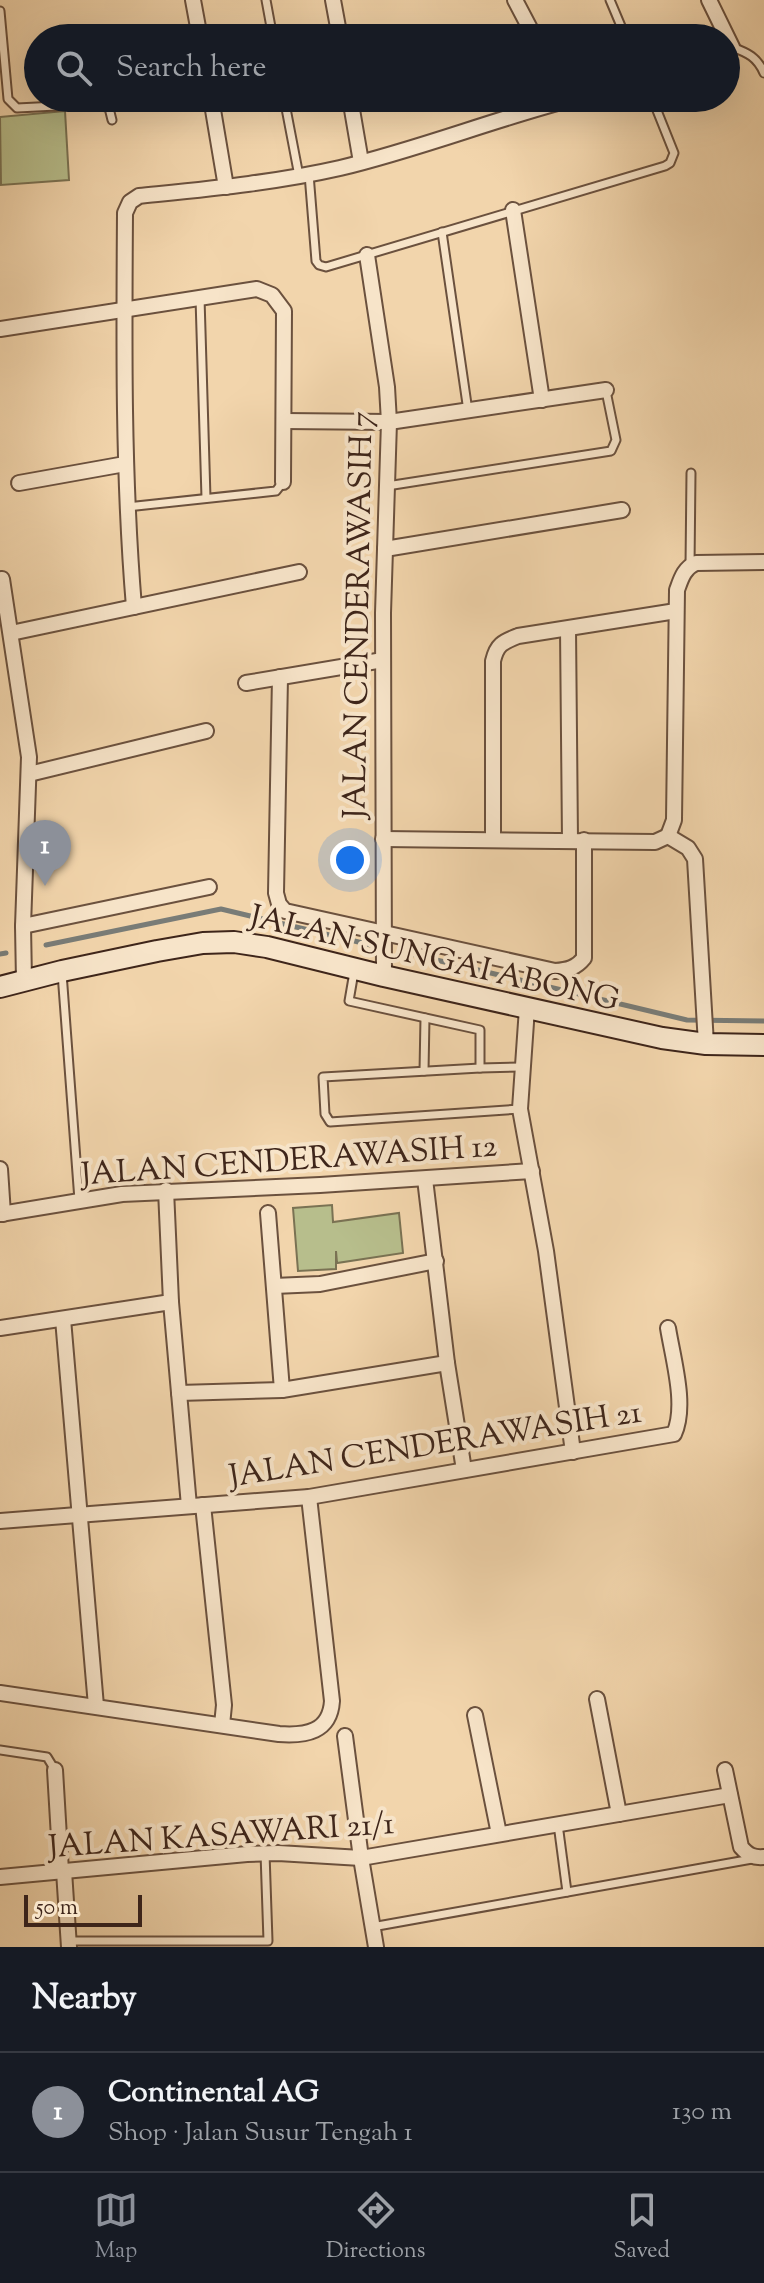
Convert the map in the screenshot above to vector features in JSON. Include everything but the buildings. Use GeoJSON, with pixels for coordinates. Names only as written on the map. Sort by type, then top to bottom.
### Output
{"type":"FeatureCollection","features":[{"type":"Feature","properties":{"kind":"street"},"geometry":{"type":"LineString","coordinates":[[193,0],[197,24]]}},
{"type":"Feature","properties":{"kind":"street"},"geometry":{"type":"LineString","coordinates":[[333,0],[337,24]]}},
{"type":"Feature","properties":{"kind":"street"},"geometry":{"type":"LineString","coordinates":[[515,0],[528,24]]}},
{"type":"Feature","properties":{"kind":"street"},"geometry":{"type":"LineString","coordinates":[[709,0],[719,24]]}},
{"type":"Feature","properties":{"kind":"street"},"geometry":{"type":"LineString","coordinates":[[213,112],[226,187]]}},
{"type":"Feature","properties":{"kind":"street"},"geometry":{"type":"LineString","coordinates":[[352,112],[361,162]]}},
{"type":"Feature","properties":{"kind":"street"},"geometry":{"type":"LineString","coordinates":[[134,607],[125,464],[125,213],[130,202],[139,196],[304,175],[361,162],[528,112]]}},
{"type":"Feature","properties":{"kind":"street"},"geometry":{"type":"LineString","coordinates":[[513,210],[542,400]]}},
{"type":"Feature","properties":{"kind":"street","name":"JALAN CENDERAWASIH 7"},"geometry":{"type":"LineString","coordinates":[[367,255],[387,387],[389,422],[383,660],[384,976]]}},
{"type":"Feature","properties":{"kind":"street"},"geometry":{"type":"LineString","coordinates":[[0,329],[257,289],[272,295],[284,311],[283,482]]}},
{"type":"Feature","properties":{"kind":"street"},"geometry":{"type":"LineString","coordinates":[[284,421],[389,422],[606,390]]}},
{"type":"Feature","properties":{"kind":"street"},"geometry":{"type":"LineString","coordinates":[[19,483],[125,464]]}},
{"type":"Feature","properties":{"kind":"street"},"geometry":{"type":"LineString","coordinates":[[385,549],[622,510]]}},
{"type":"Feature","properties":{"kind":"street"},"geometry":{"type":"LineString","coordinates":[[383,839],[655,842],[668,836],[674,820],[677,590],[682,576],[693,565],[764,562]]}},
{"type":"Feature","properties":{"kind":"street"},"geometry":{"type":"LineString","coordinates":[[11,633],[299,572]]}},
{"type":"Feature","properties":{"kind":"street"},"geometry":{"type":"LineString","coordinates":[[2,579],[29,757],[24,981]]}},
{"type":"Feature","properties":{"kind":"street"},"geometry":{"type":"LineString","coordinates":[[493,839],[493,661],[496,649],[518,636],[676,611]]}},
{"type":"Feature","properties":{"kind":"street"},"geometry":{"type":"LineString","coordinates":[[280,677],[276,893],[285,911],[555,971],[567,970],[584,958],[568,629]]}},
{"type":"Feature","properties":{"kind":"street"},"geometry":{"type":"LineString","coordinates":[[246,683],[383,660]]}},
{"type":"Feature","properties":{"kind":"street"},"geometry":{"type":"LineString","coordinates":[[29,774],[206,731]]}},
{"type":"Feature","properties":{"kind":"street"},"geometry":{"type":"LineString","coordinates":[[668,836],[688,848],[695,859],[706,1044]]}},
{"type":"Feature","properties":{"kind":"street"},"geometry":{"type":"LineString","coordinates":[[23,926],[209,887]]}},
{"type":"Feature","properties":{"kind":"street","name":"JALAN SUNGAI ABONG"},"geometry":{"type":"LineString","coordinates":[[0,987],[62,971],[203,943],[234,942],[662,1038],[706,1044],[764,1045]]}},
{"type":"Feature","properties":{"kind":"street"},"geometry":{"type":"LineString","coordinates":[[527,1008],[520,1109],[548,1265],[573,1452]]}},
{"type":"Feature","properties":{"kind":"street","name":"JALAN CENDERAWASIH 12"},"geometry":{"type":"LineString","coordinates":[[0,1169],[1,1214],[79,1200],[166,1190],[425,1179],[532,1171]]}},
{"type":"Feature","properties":{"kind":"street"},"geometry":{"type":"LineString","coordinates":[[425,1179],[447,1363],[464,1470]]}},
{"type":"Feature","properties":{"kind":"street"},"geometry":{"type":"LineString","coordinates":[[166,1190],[179,1393],[224,1705],[222,1725]]}},
{"type":"Feature","properties":{"kind":"street"},"geometry":{"type":"LineString","coordinates":[[268,1213],[282,1390]]}},
{"type":"Feature","properties":{"kind":"street"},"geometry":{"type":"LineString","coordinates":[[274,1286],[320,1284],[436,1261]]}},
{"type":"Feature","properties":{"kind":"street"},"geometry":{"type":"LineString","coordinates":[[0,1328],[171,1302]]}},
{"type":"Feature","properties":{"kind":"street"},"geometry":{"type":"LineString","coordinates":[[63,1319],[96,1706]]}},
{"type":"Feature","properties":{"kind":"street","name":"JALAN CENDERAWASIH 21"},"geometry":{"type":"LineString","coordinates":[[0,1521],[309,1497],[674,1434],[679,1423],[680,1407],[668,1328]]}},
{"type":"Feature","properties":{"kind":"street"},"geometry":{"type":"LineString","coordinates":[[179,1393],[282,1390],[447,1363]]}},
{"type":"Feature","properties":{"kind":"street"},"geometry":{"type":"LineString","coordinates":[[0,1693],[279,1734],[304,1734],[321,1726],[331,1712],[330,1684],[309,1497]]}},
{"type":"Feature","properties":{"kind":"street"},"geometry":{"type":"LineString","coordinates":[[597,1699],[619,1814]]}},
{"type":"Feature","properties":{"kind":"street"},"geometry":{"type":"LineString","coordinates":[[475,1715],[499,1834]]}},
{"type":"Feature","properties":{"kind":"street"},"geometry":{"type":"LineString","coordinates":[[345,1736],[376,1947]]}},
{"type":"Feature","properties":{"kind":"street"},"geometry":{"type":"LineString","coordinates":[[55,1770],[68,1944]]}},
{"type":"Feature","properties":{"kind":"street"},"geometry":{"type":"LineString","coordinates":[[725,1770],[741,1847],[748,1855],[761,1857]]}},
{"type":"Feature","properties":{"kind":"street","name":"JALAN KASAWARI 21/1"},"geometry":{"type":"LineString","coordinates":[[0,1877],[265,1853],[361,1858],[730,1795]]}},
{"type":"Feature","properties":{"kind":"lane"},"geometry":{"type":"LineString","coordinates":[[266,0],[270,24]]}},
{"type":"Feature","properties":{"kind":"lane"},"geometry":{"type":"LineString","coordinates":[[610,0],[620,24]]}},
{"type":"Feature","properties":{"kind":"lane"},"geometry":{"type":"LineString","coordinates":[[0,11],[8,99],[17,108],[24,108]]}},
{"type":"Feature","properties":{"kind":"lane"},"geometry":{"type":"LineString","coordinates":[[740,52],[757,60],[764,73]]}},
{"type":"Feature","properties":{"kind":"lane"},"geometry":{"type":"LineString","coordinates":[[110,112],[112,120]]}},
{"type":"Feature","properties":{"kind":"lane"},"geometry":{"type":"LineString","coordinates":[[288,112],[304,175],[316,261],[326,267],[665,166],[670,163],[674,153],[658,112]]}},
{"type":"Feature","properties":{"kind":"lane"},"geometry":{"type":"LineString","coordinates":[[442,232],[468,411]]}},
{"type":"Feature","properties":{"kind":"lane"},"geometry":{"type":"LineString","coordinates":[[200,298],[206,498]]}},
{"type":"Feature","properties":{"kind":"lane"},"geometry":{"type":"LineString","coordinates":[[387,486],[611,451],[616,440],[606,390]]}},
{"type":"Feature","properties":{"kind":"lane"},"geometry":{"type":"LineString","coordinates":[[691,473],[693,565]]}},
{"type":"Feature","properties":{"kind":"lane"},"geometry":{"type":"LineString","coordinates":[[127,507],[276,491],[283,482]]}},
{"type":"Feature","properties":{"kind":"lane"},"geometry":{"type":"LineString","coordinates":[[354,970],[349,1001],[480,1030],[480,1068]]}},
{"type":"Feature","properties":{"kind":"lane"},"geometry":{"type":"LineString","coordinates":[[62,971],[79,1200]]}},
{"type":"Feature","properties":{"kind":"lane"},"geometry":{"type":"LineString","coordinates":[[424,1071],[425,1018]]}},
{"type":"Feature","properties":{"kind":"lane"},"geometry":{"type":"LineString","coordinates":[[520,1109],[330,1122],[326,1118],[323,1077],[522,1067]]}},
{"type":"Feature","properties":{"kind":"lane"},"geometry":{"type":"LineString","coordinates":[[0,1750],[47,1757],[55,1770]]}},
{"type":"Feature","properties":{"kind":"lane"},"geometry":{"type":"LineString","coordinates":[[558,1824],[567,1892]]}},
{"type":"Feature","properties":{"kind":"lane"},"geometry":{"type":"LineString","coordinates":[[68,1944],[268,1941],[265,1853]]}},
{"type":"Feature","properties":{"kind":"lane"},"geometry":{"type":"LineString","coordinates":[[372,1927],[761,1857]]}},
{"type":"Feature","properties":{"kind":"green space"},"geometry":{"type":"Polygon","coordinates":[[[65,112],[69,180],[1,185],[0,117],[65,112]]]}},
{"type":"Feature","properties":{"kind":"green space"},"geometry":{"type":"Polygon","coordinates":[[[332,1205],[333,1222],[399,1213],[403,1253],[337,1263],[336,1251],[336,1269],[298,1271],[293,1208],[332,1205]]]}},
{"type":"Feature","properties":{"kind":"waterway"},"geometry":{"type":"LineString","coordinates":[[46,945],[221,909],[371,945]]}},
{"type":"Feature","properties":{"kind":"waterway"},"geometry":{"type":"LineString","coordinates":[[403,952],[687,1020],[764,1021]]}},
{"type":"Feature","properties":{"kind":"waterway"},"geometry":{"type":"LineString","coordinates":[[0,954],[6,953]]}},
{"type":"Feature","properties":{"kind":"place","name":"Continental AG"},"geometry":{"type":"Point","coordinates":[45,886]}}]}
